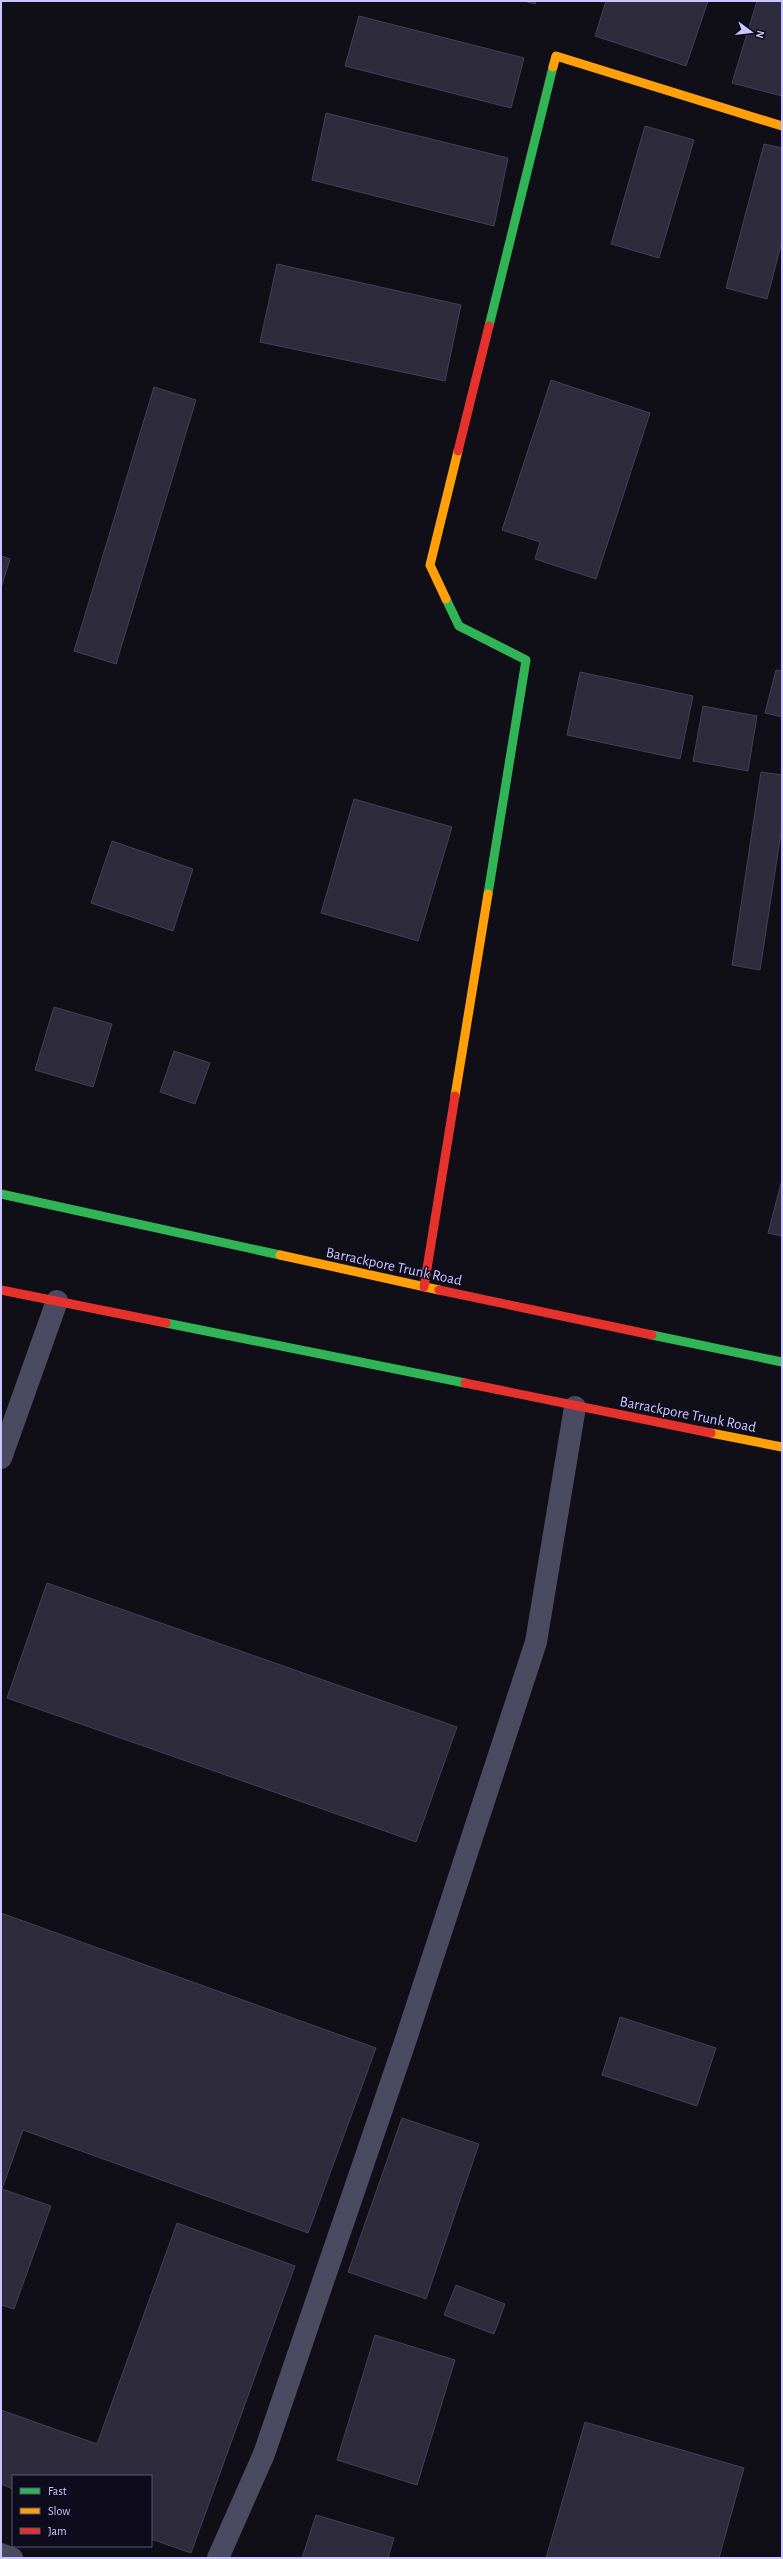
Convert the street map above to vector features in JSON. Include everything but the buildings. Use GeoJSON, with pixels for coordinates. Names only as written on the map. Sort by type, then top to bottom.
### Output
{"type":"FeatureCollection","features":[{"type":"Feature","properties":{"kind":"main road"},"geometry":{"type":"LineString","coordinates":[[424,1287],[526,660],[459,626],[430,565],[556,56],[782,126]]}},
{"type":"Feature","properties":{"kind":"main road","name":"Barrackpore Trunk Road"},"geometry":{"type":"LineString","coordinates":[[1,1194],[424,1287],[782,1362]]}},
{"type":"Feature","properties":{"kind":"main road","name":"Barrackpore Trunk Road"},"geometry":{"type":"LineString","coordinates":[[1,1290],[575,1407],[782,1447]]}},
{"type":"Feature","properties":{"kind":"street"},"geometry":{"type":"LineString","coordinates":[[1,1458],[57,1301]]}},
{"type":"Feature","properties":{"kind":"street"},"geometry":{"type":"LineString","coordinates":[[218,2558],[264,2454],[406,2039],[536,1642],[575,1407]]}},
{"type":"Feature","properties":{"kind":"street"},"geometry":{"type":"LineString","coordinates":[[1,2554],[12,2558]]}},
{"type":"Feature","properties":{"kind":"traffic: fast"},"geometry":{"type":"LineString","coordinates":[[489,326],[553,67]]}},
{"type":"Feature","properties":{"kind":"traffic: fast"},"geometry":{"type":"LineString","coordinates":[[446,599],[459,626],[526,660],[488,894]]}},
{"type":"Feature","properties":{"kind":"traffic: fast"},"geometry":{"type":"LineString","coordinates":[[1,1194],[280,1255]]}},
{"type":"Feature","properties":{"kind":"traffic: fast"},"geometry":{"type":"LineString","coordinates":[[166,1323],[465,1383]]}},
{"type":"Feature","properties":{"kind":"traffic: fast"},"geometry":{"type":"LineString","coordinates":[[652,1335],[782,1362]]}},
{"type":"Feature","properties":{"kind":"traffic: slow"},"geometry":{"type":"LineString","coordinates":[[553,67],[556,56],[782,126]]}},
{"type":"Feature","properties":{"kind":"traffic: slow"},"geometry":{"type":"LineString","coordinates":[[446,599],[430,565],[458,451]]}},
{"type":"Feature","properties":{"kind":"traffic: slow"},"geometry":{"type":"LineString","coordinates":[[455,1096],[488,894]]}},
{"type":"Feature","properties":{"kind":"traffic: slow"},"geometry":{"type":"LineString","coordinates":[[280,1255],[439,1290]]}},
{"type":"Feature","properties":{"kind":"traffic: slow"},"geometry":{"type":"LineString","coordinates":[[711,1433],[782,1447]]}},
{"type":"Feature","properties":{"kind":"traffic: jam"},"geometry":{"type":"LineString","coordinates":[[458,451],[489,326]]}},
{"type":"Feature","properties":{"kind":"traffic: jam"},"geometry":{"type":"LineString","coordinates":[[424,1287],[455,1096]]}},
{"type":"Feature","properties":{"kind":"traffic: jam"},"geometry":{"type":"LineString","coordinates":[[1,1290],[166,1323]]}},
{"type":"Feature","properties":{"kind":"traffic: jam"},"geometry":{"type":"LineString","coordinates":[[439,1290],[652,1335]]}},
{"type":"Feature","properties":{"kind":"traffic: jam"},"geometry":{"type":"LineString","coordinates":[[465,1383],[711,1433]]}}]}
